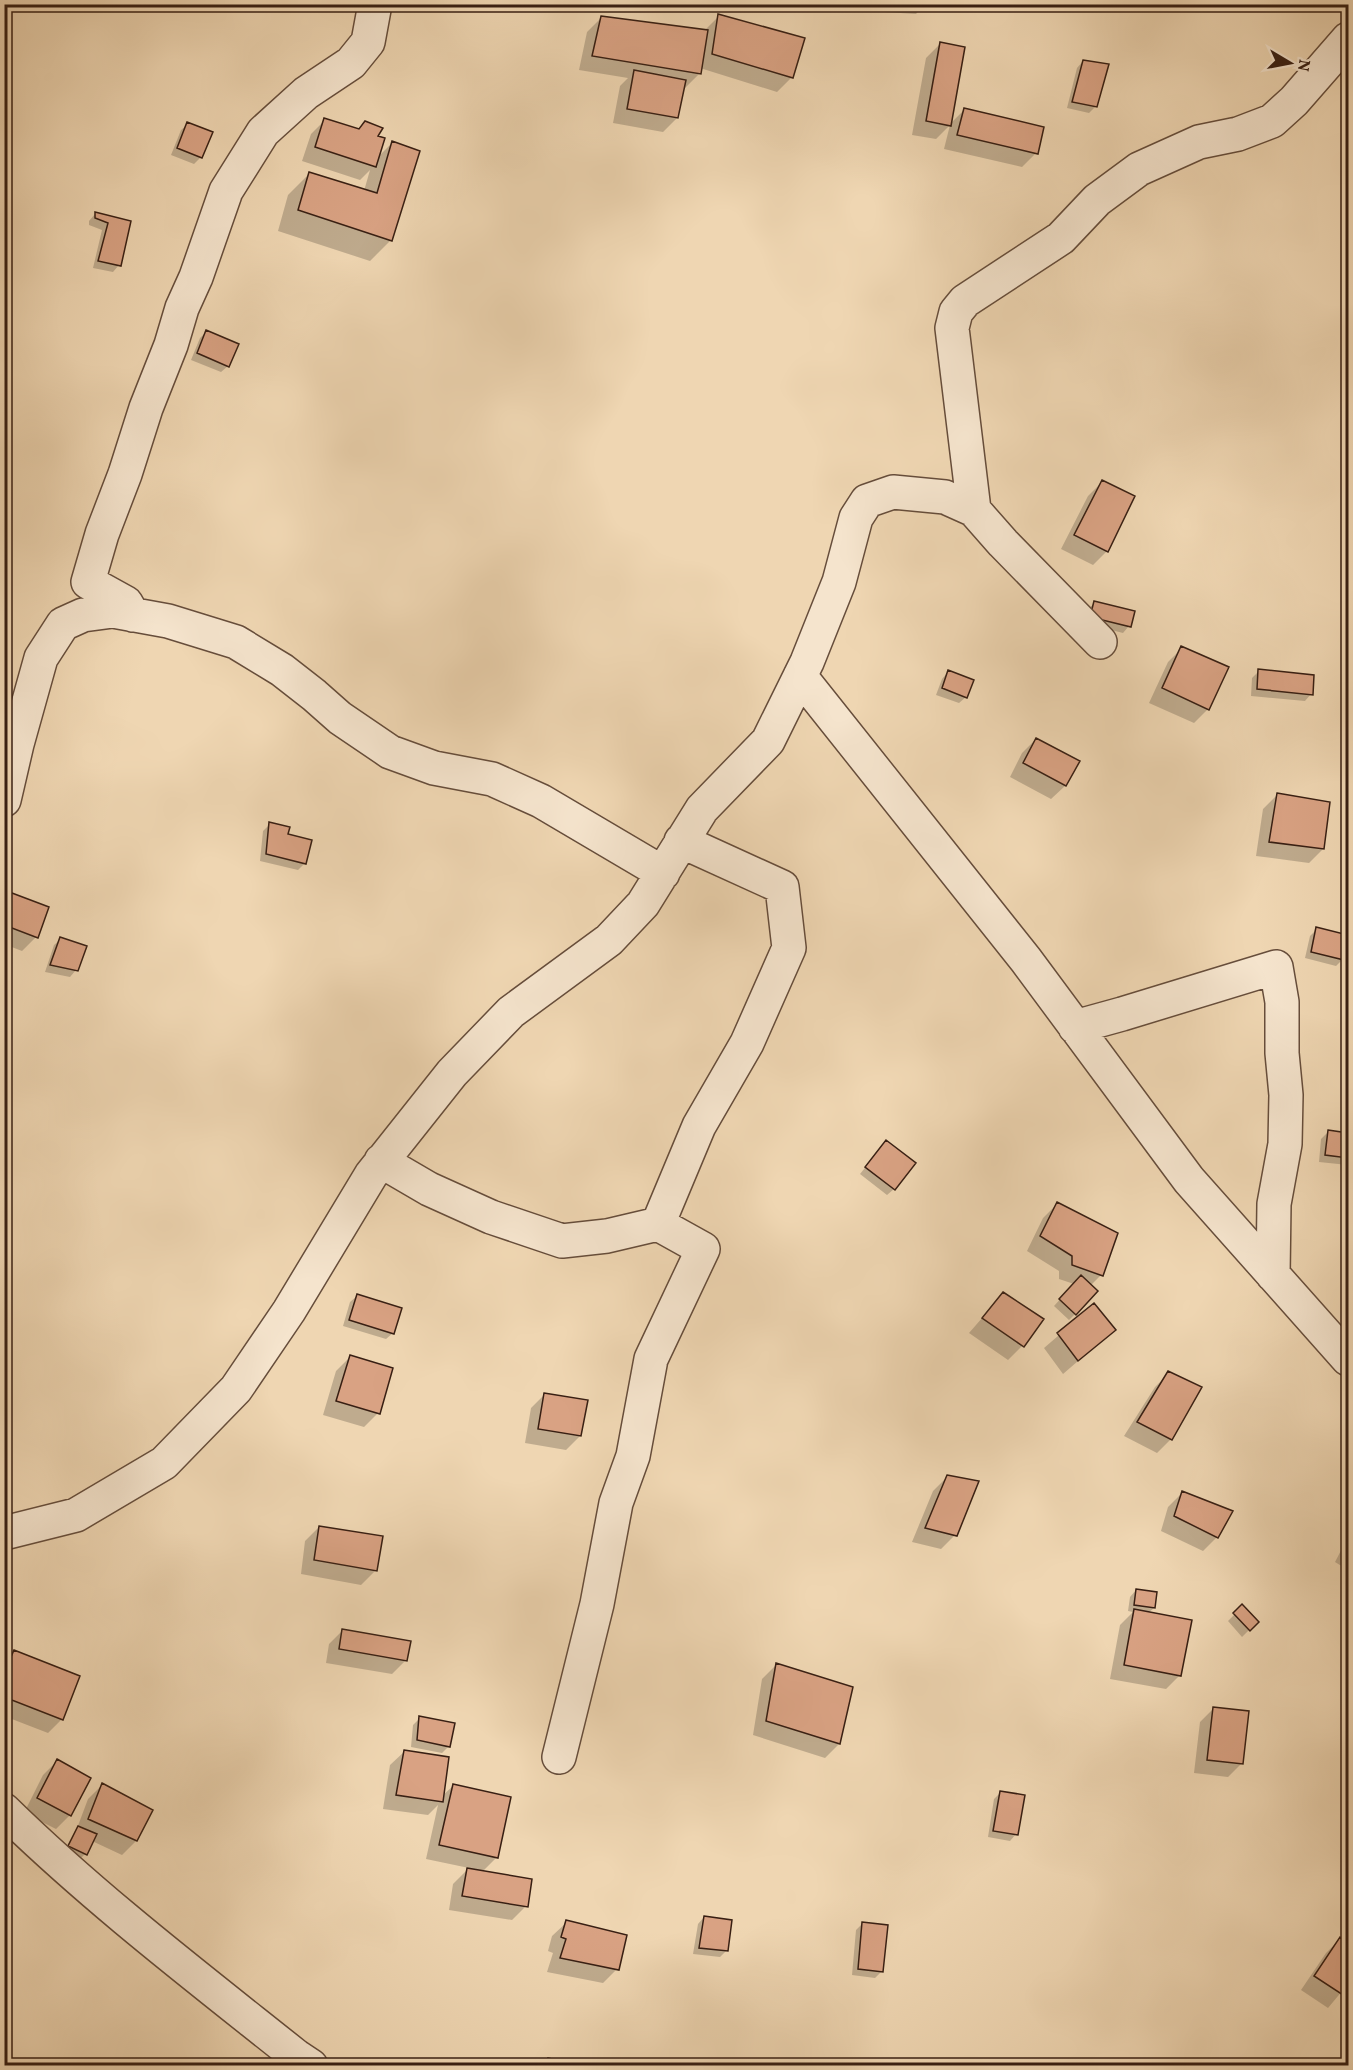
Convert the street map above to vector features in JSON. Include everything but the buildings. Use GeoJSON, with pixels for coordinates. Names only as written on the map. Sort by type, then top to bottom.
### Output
{"type":"FeatureCollection","features":[{"type":"Feature","properties":{"kind":"street"},"geometry":{"type":"LineString","coordinates":[[134,615],[126,603],[88,582],[102,534],[146,408],[226,191],[263,132],[306,93],[351,63],[368,42],[375,4]]}},
{"type":"Feature","properties":{"kind":"street"},"geometry":{"type":"LineString","coordinates":[[974,510],[952,327],[956,312],[965,301],[1060,238],[1098,200],[1139,169],[1199,142],[1239,134],[1272,121],[1294,101],[1348,39]]}},
{"type":"Feature","properties":{"kind":"street"},"geometry":{"type":"LineString","coordinates":[[4,1533],[76,1515],[164,1463],[236,1389],[289,1311],[371,1174],[452,1073],[511,1012],[609,940],[643,904],[702,809],[768,741],[800,676],[839,582],[856,518],[867,501],[893,492],[945,497],[974,510],[1003,543],[1100,642]]}},
{"type":"Feature","properties":{"kind":"street"},"geometry":{"type":"LineString","coordinates":[[4,800],[41,658],[63,624],[83,615],[113,611],[168,621],[236,642],[282,670],[314,694],[340,718],[390,752],[434,768],[492,779],[531,796],[663,873]]}},
{"type":"Feature","properties":{"kind":"street"},"geometry":{"type":"LineString","coordinates":[[800,676],[1026,960],[1189,1179],[1348,1359]]}},
{"type":"Feature","properties":{"kind":"street"},"geometry":{"type":"LineString","coordinates":[[658,1224],[699,1126],[747,1043],[789,948],[782,887],[681,841]]}},
{"type":"Feature","properties":{"kind":"street"},"geometry":{"type":"LineString","coordinates":[[1075,1027],[1276,967],[1282,1002],[1282,1053],[1286,1095],[1285,1144],[1274,1204],[1273,1275]]}},
{"type":"Feature","properties":{"kind":"street"},"geometry":{"type":"LineString","coordinates":[[381,1161],[429,1189],[491,1217],[562,1241],[607,1236],[658,1224],[703,1249],[651,1359],[633,1456],[616,1503],[597,1604],[559,1757]]}},
{"type":"Feature","properties":{"kind":"street"},"geometry":{"type":"LineString","coordinates":[[4,1810],[163,1950],[311,2066]]}}]}
